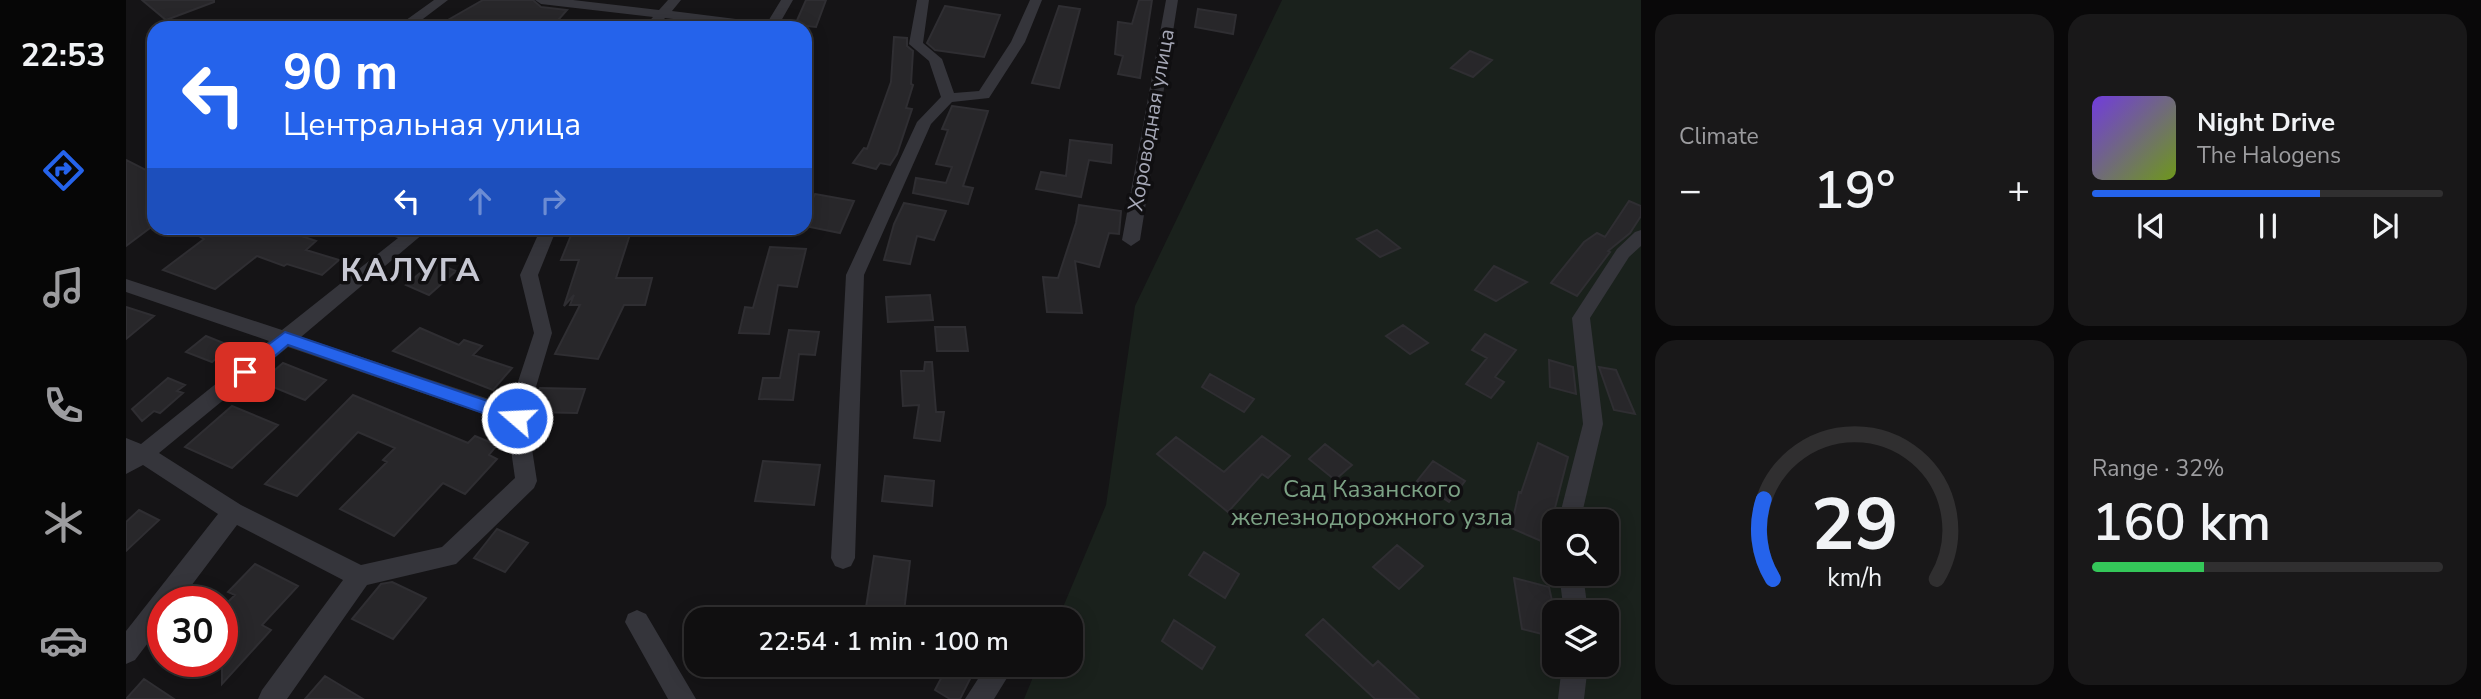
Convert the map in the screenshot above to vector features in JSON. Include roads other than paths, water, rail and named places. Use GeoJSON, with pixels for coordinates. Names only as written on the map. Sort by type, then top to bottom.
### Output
{"type":"FeatureCollection","features":[{"type":"Feature","properties":{"kind":"street"},"geometry":{"type":"LineString","coordinates":[[411,21],[442,0]]}},
{"type":"Feature","properties":{"kind":"street"},"geometry":{"type":"LineString","coordinates":[[541,0],[713,21]]}},
{"type":"Feature","properties":{"kind":"street"},"geometry":{"type":"LineString","coordinates":[[657,21],[675,0]]}},
{"type":"Feature","properties":{"kind":"street"},"geometry":{"type":"LineString","coordinates":[[775,21],[787,0]]}},
{"type":"Feature","properties":{"kind":"street"},"geometry":{"type":"LineString","coordinates":[[923,0],[916,44],[935,59],[948,98]]}},
{"type":"Feature","properties":{"kind":"street"},"geometry":{"type":"LineString","coordinates":[[844,558],[855,275],[924,122],[948,98],[984,95],[1018,42],[1035,0]]}},
{"type":"Feature","properties":{"kind":"street","name":"Хороводная улица"},"geometry":{"type":"LineString","coordinates":[[1131,240],[1172,0]]}},
{"type":"Feature","properties":{"kind":"street"},"geometry":{"type":"LineString","coordinates":[[413,235],[285,338],[132,455],[233,512],[359,576],[448,556],[526,481],[517,418],[543,333],[529,275],[546,235]]}},
{"type":"Feature","properties":{"kind":"street"},"geometry":{"type":"LineString","coordinates":[[1572,509],[1593,424],[1581,318],[1623,253],[1641,236]]}},
{"type":"Feature","properties":{"kind":"street"},"geometry":{"type":"LineString","coordinates":[[126,285],[517,418]]}},
{"type":"Feature","properties":{"kind":"street"},"geometry":{"type":"LineString","coordinates":[[176,586],[233,512]]}},
{"type":"Feature","properties":{"kind":"street"},"geometry":{"type":"LineString","coordinates":[[271,699],[359,576]]}},
{"type":"Feature","properties":{"kind":"street"},"geometry":{"type":"LineString","coordinates":[[637,622],[683,699]]}},
{"type":"Feature","properties":{"kind":"street"},"geometry":{"type":"LineString","coordinates":[[126,651],[147,624]]}},
{"type":"Feature","properties":{"kind":"street"},"geometry":{"type":"LineString","coordinates":[[978,699],[994,677]]}},
{"type":"Feature","properties":{"kind":"street"},"geometry":{"type":"LineString","coordinates":[[1571,699],[1574,677]]}},
{"type":"Feature","properties":{"kind":"district","name":"КАЛУГА"},"geometry":{"type":"Point","coordinates":[411,270]}},
{"type":"Feature","properties":{"kind":"park label","name":"Сад Казанского железнодорожного узла"},"geometry":{"type":"Point","coordinates":[1372,503]}}]}
